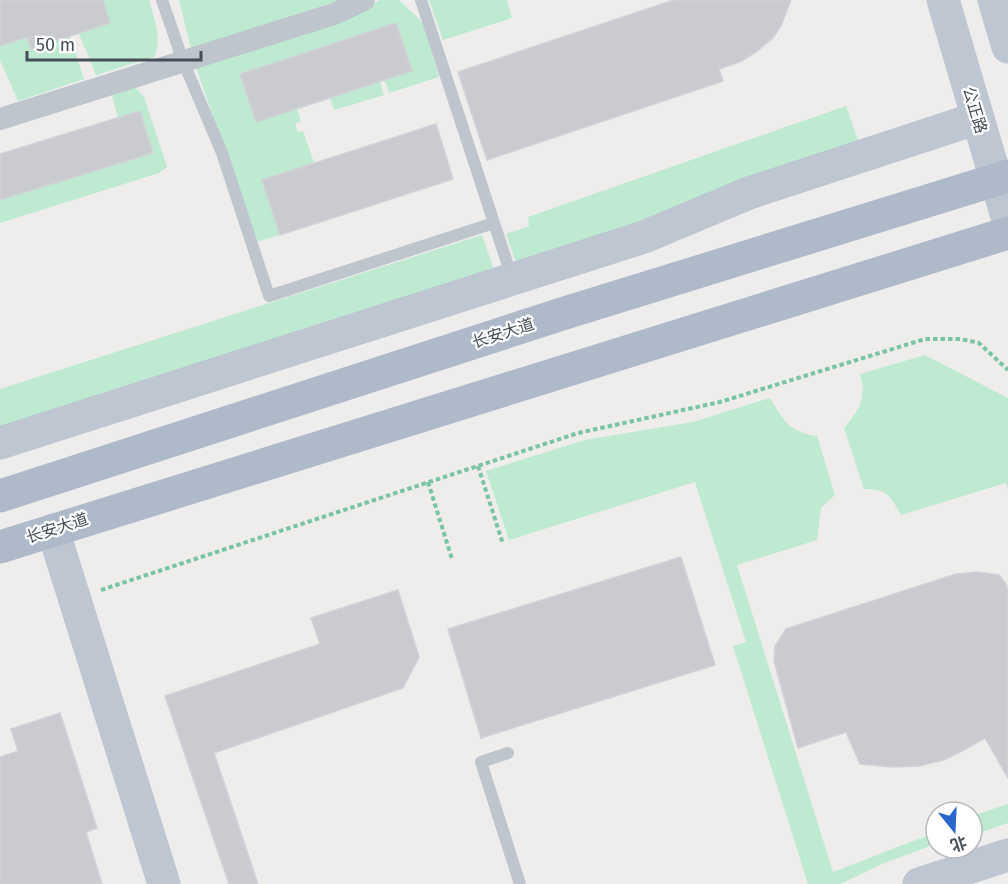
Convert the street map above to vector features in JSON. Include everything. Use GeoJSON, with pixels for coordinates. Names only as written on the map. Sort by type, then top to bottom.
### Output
{"type":"FeatureCollection","features":[{"type":"Feature","properties":{"kind":"main road","name":"长安大道"},"geometry":{"type":"LineString","coordinates":[[0,496],[576,310],[1002,178]]}},
{"type":"Feature","properties":{"kind":"main road","name":"长安大道"},"geometry":{"type":"LineString","coordinates":[[0,547],[1008,233]]}},
{"type":"Feature","properties":{"kind":"street"},"geometry":{"type":"LineString","coordinates":[[0,119],[334,14],[364,0]]}},
{"type":"Feature","properties":{"kind":"street","name":"公正路"},"geometry":{"type":"LineString","coordinates":[[943,0],[978,118],[1002,178],[1008,220]]}},
{"type":"Feature","properties":{"kind":"street"},"geometry":{"type":"LineString","coordinates":[[994,0],[1008,47]]}},
{"type":"Feature","properties":{"kind":"street"},"geometry":{"type":"LineString","coordinates":[[0,443],[644,237],[749,193],[978,118]]}},
{"type":"Feature","properties":{"kind":"street"},"geometry":{"type":"LineString","coordinates":[[52,530],[164,884]]}},
{"type":"Feature","properties":{"kind":"street"},"geometry":{"type":"LineString","coordinates":[[919,884],[1008,855]]}},
{"type":"Feature","properties":{"kind":"lane"},"geometry":{"type":"LineString","coordinates":[[162,0],[183,61],[222,153],[269,296],[494,224]]}},
{"type":"Feature","properties":{"kind":"lane"},"geometry":{"type":"LineString","coordinates":[[421,0],[512,279]]}},
{"type":"Feature","properties":{"kind":"lane"},"geometry":{"type":"LineString","coordinates":[[508,753],[482,762],[520,884]]}},
{"type":"Feature","properties":{"kind":"path"},"geometry":{"type":"LineString","coordinates":[[92,593],[578,433],[720,402],[925,339],[961,339],[979,343],[1008,370]]}},
{"type":"Feature","properties":{"kind":"path"},"geometry":{"type":"LineString","coordinates":[[478,466],[503,544]]}},
{"type":"Feature","properties":{"kind":"path"},"geometry":{"type":"LineString","coordinates":[[428,482],[452,559]]}},
{"type":"Feature","properties":{"kind":"green space"},"geometry":{"type":"Polygon","coordinates":[[[0,0],[149,0],[157,29],[157,50],[154,57],[96,75],[79,34],[70,36],[84,79],[18,101],[0,60],[0,0]]]}},
{"type":"Feature","properties":{"kind":"green space"},"geometry":{"type":"Polygon","coordinates":[[[179,0],[341,0],[191,49],[179,0]]]}},
{"type":"Feature","properties":{"kind":"green space"},"geometry":{"type":"Polygon","coordinates":[[[380,0],[399,0],[419,19],[425,27],[439,77],[389,93],[385,80],[412,71],[396,23],[240,74],[256,122],[297,109],[301,121],[295,124],[298,132],[303,131],[314,163],[262,180],[280,235],[256,242],[196,67],[372,5],[380,0]]]}},
{"type":"Feature","properties":{"kind":"green space"},"geometry":{"type":"Polygon","coordinates":[[[429,0],[507,0],[512,18],[443,40],[429,0]]]}},
{"type":"Feature","properties":{"kind":"green space"},"geometry":{"type":"Polygon","coordinates":[[[380,82],[384,95],[334,110],[330,98],[380,82]]]}},
{"type":"Feature","properties":{"kind":"green space"},"geometry":{"type":"Polygon","coordinates":[[[134,86],[144,97],[167,167],[159,173],[0,223],[0,154],[118,118],[111,92],[134,86]]]}},
{"type":"Feature","properties":{"kind":"green space"},"geometry":{"type":"Polygon","coordinates":[[[846,106],[860,145],[518,268],[506,234],[529,226],[528,217],[846,106]]]}},
{"type":"Feature","properties":{"kind":"green space"},"geometry":{"type":"Polygon","coordinates":[[[482,235],[495,273],[0,432],[0,389],[482,235]]]}},
{"type":"Feature","properties":{"kind":"green space"},"geometry":{"type":"Polygon","coordinates":[[[925,355],[1008,398],[1008,489],[1006,483],[901,515],[894,503],[883,492],[864,489],[844,428],[861,403],[863,391],[860,374],[925,355]]]}},
{"type":"Feature","properties":{"kind":"green space"},"geometry":{"type":"Polygon","coordinates":[[[770,398],[788,424],[800,432],[817,436],[835,495],[821,508],[817,540],[737,565],[833,872],[924,837],[924,848],[882,864],[840,884],[808,884],[733,646],[746,642],[695,482],[509,540],[486,471],[585,440],[693,422],[770,398]]]}},
{"type":"Feature","properties":{"kind":"green space"},"geometry":{"type":"Polygon","coordinates":[[[1008,804],[1008,823],[984,831],[984,812],[1008,804]]]}},
{"type":"Feature","properties":{"kind":"building"},"geometry":{"type":"Polygon","coordinates":[[[0,0],[103,0],[110,23],[31,49],[27,37],[0,46],[0,0]]]}},
{"type":"Feature","properties":{"kind":"building"},"geometry":{"type":"Polygon","coordinates":[[[674,0],[791,0],[781,26],[773,38],[742,61],[719,69],[723,81],[487,160],[458,72],[674,0]]]}},
{"type":"Feature","properties":{"kind":"building"},"geometry":{"type":"Polygon","coordinates":[[[396,23],[412,71],[256,122],[240,74],[396,23]]]}},
{"type":"Feature","properties":{"kind":"building"},"geometry":{"type":"Polygon","coordinates":[[[140,111],[153,153],[0,200],[0,154],[140,111]]]}},
{"type":"Feature","properties":{"kind":"building"},"geometry":{"type":"Polygon","coordinates":[[[436,124],[453,179],[280,235],[262,180],[436,124]]]}},
{"type":"Feature","properties":{"kind":"building"},"geometry":{"type":"Polygon","coordinates":[[[681,557],[715,665],[481,738],[448,629],[681,557]]]}},
{"type":"Feature","properties":{"kind":"building"},"geometry":{"type":"Polygon","coordinates":[[[978,572],[999,575],[1008,591],[1008,778],[985,738],[944,760],[919,766],[893,767],[860,764],[846,732],[798,748],[774,661],[775,646],[786,629],[956,574],[978,572]]]}},
{"type":"Feature","properties":{"kind":"building"},"geometry":{"type":"Polygon","coordinates":[[[398,590],[419,657],[403,688],[214,753],[258,884],[229,884],[165,696],[320,644],[311,618],[398,590]]]}},
{"type":"Feature","properties":{"kind":"building"},"geometry":{"type":"Polygon","coordinates":[[[60,713],[97,828],[86,832],[102,884],[0,884],[0,757],[18,751],[11,729],[60,713]]]}}]}
